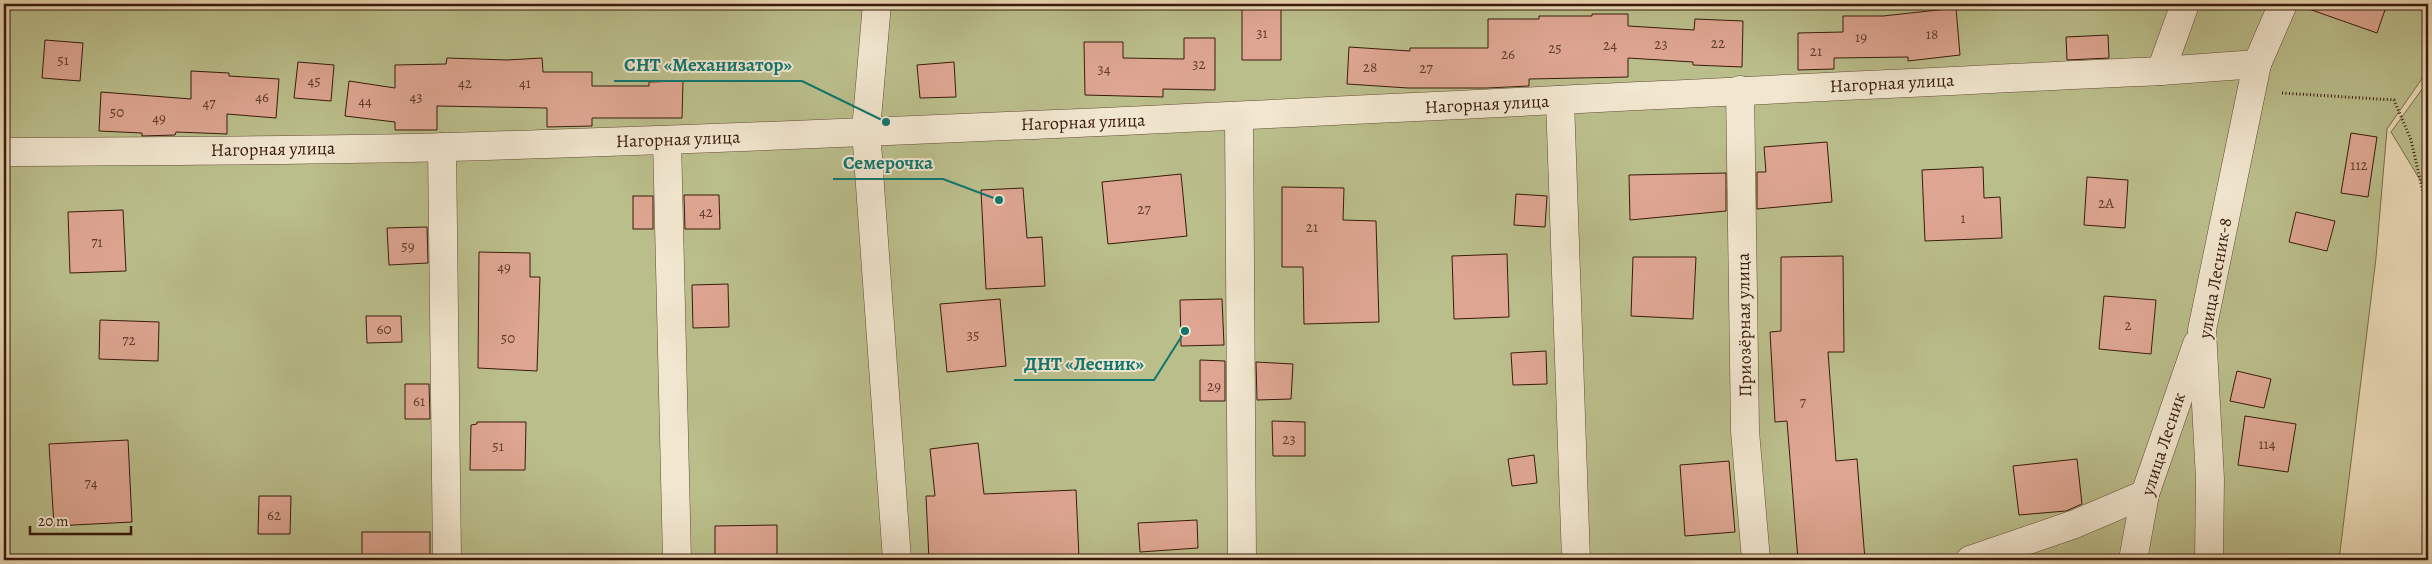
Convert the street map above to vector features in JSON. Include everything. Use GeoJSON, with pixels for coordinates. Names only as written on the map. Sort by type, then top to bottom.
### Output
{"type":"FeatureCollection","features":[{"type":"Feature","properties":{"kind":"street"},"geometry":{"type":"LineString","coordinates":[[878,4],[866,130],[897,560]]}},
{"type":"Feature","properties":{"kind":"street"},"geometry":{"type":"LineString","coordinates":[[2161,71],[2185,4]]}},
{"type":"Feature","properties":{"kind":"street","name":"улица Лесник-8"},"geometry":{"type":"LineString","coordinates":[[2209,560],[2210,479],[2202,330],[2257,64],[2283,4]]}},
{"type":"Feature","properties":{"kind":"street","name":"Нагорная улица"},"geometry":{"type":"LineString","coordinates":[[4,152],[442,147],[667,140],[866,130],[1239,116],[1740,90],[2161,71],[2257,64]]}},
{"type":"Feature","properties":{"kind":"street","name":"Приозёрная улица"},"geometry":{"type":"LineString","coordinates":[[1740,90],[1745,430],[1756,560]]}},
{"type":"Feature","properties":{"kind":"street"},"geometry":{"type":"LineString","coordinates":[[1560,100],[1576,560]]}},
{"type":"Feature","properties":{"kind":"street"},"geometry":{"type":"LineString","coordinates":[[1239,116],[1242,560]]}},
{"type":"Feature","properties":{"kind":"street"},"geometry":{"type":"LineString","coordinates":[[667,140],[677,560]]}},
{"type":"Feature","properties":{"kind":"street"},"geometry":{"type":"LineString","coordinates":[[442,147],[448,560]]}},
{"type":"Feature","properties":{"kind":"street","name":"улица Лесник"},"geometry":{"type":"LineString","coordinates":[[2133,560],[2145,494],[2202,330]]}},
{"type":"Feature","properties":{"kind":"street"},"geometry":{"type":"LineString","coordinates":[[1970,560],[2075,524],[2145,494]]}},
{"type":"Feature","properties":{"kind":"path"},"geometry":{"type":"LineString","coordinates":[[2251,91],[2394,100],[2411,140],[2428,214]]}},
{"type":"Feature","properties":{"kind":"green space"},"geometry":{"type":"Polygon","coordinates":[[[4,4],[2428,4],[2428,70],[2387,129],[2376,258],[2339,560],[4,560],[4,4]]]}},
{"type":"Feature","properties":{"kind":"green space"},"geometry":{"type":"Polygon","coordinates":[[[2428,81],[2428,193],[2391,132],[2428,81]]]}},
{"type":"Feature","properties":{"kind":"building"},"geometry":{"type":"Polygon","coordinates":[[[2307,4],[2387,4],[2377,33],[2306,8],[2307,4]]]}},
{"type":"Feature","properties":{"kind":"building"},"geometry":{"type":"Polygon","coordinates":[[[1242,5],[1281,6],[1281,60],[1242,60],[1242,5]]]}},
{"type":"Feature","properties":{"kind":"building"},"geometry":{"type":"Polygon","coordinates":[[[1956,8],[1960,55],[1908,61],[1908,57],[1834,58],[1834,69],[1798,70],[1798,33],[1843,32],[1843,16],[1883,16],[1956,8]]]}},
{"type":"Feature","properties":{"kind":"building"},"geometry":{"type":"Polygon","coordinates":[[[1592,14],[1628,14],[1628,26],[1694,30],[1695,19],[1743,21],[1742,67],[1693,65],[1693,62],[1628,58],[1628,77],[1529,79],[1529,86],[1487,88],[1408,88],[1347,84],[1349,47],[1410,51],[1410,48],[1488,48],[1488,19],[1539,19],[1539,16],[1592,16],[1592,14]]]}},
{"type":"Feature","properties":{"kind":"building"},"geometry":{"type":"Polygon","coordinates":[[[2108,35],[2109,58],[2067,60],[2066,37],[2108,35]]]}},
{"type":"Feature","properties":{"kind":"building"},"geometry":{"type":"Polygon","coordinates":[[[1184,38],[1215,38],[1215,90],[1163,89],[1163,97],[1085,95],[1084,42],[1123,42],[1123,58],[1184,59],[1184,38]]]}},
{"type":"Feature","properties":{"kind":"building"},"geometry":{"type":"Polygon","coordinates":[[[45,40],[83,43],[80,81],[42,78],[45,40]]]}},
{"type":"Feature","properties":{"kind":"building"},"geometry":{"type":"Polygon","coordinates":[[[447,58],[507,60],[542,58],[543,72],[592,72],[592,86],[649,86],[649,82],[683,81],[682,118],[592,118],[592,126],[547,127],[547,108],[437,106],[437,130],[395,130],[395,122],[345,116],[349,81],[395,88],[395,65],[446,64],[447,58]]]}},
{"type":"Feature","properties":{"kind":"building"},"geometry":{"type":"Polygon","coordinates":[[[298,62],[334,65],[331,101],[294,98],[298,62]]]}},
{"type":"Feature","properties":{"kind":"building"},"geometry":{"type":"Polygon","coordinates":[[[954,62],[956,97],[920,98],[917,65],[954,62]]]}},
{"type":"Feature","properties":{"kind":"building"},"geometry":{"type":"Polygon","coordinates":[[[191,71],[229,73],[229,76],[279,79],[276,118],[227,114],[227,134],[176,132],[175,135],[142,136],[142,133],[99,131],[101,92],[191,99],[191,71]]]}},
{"type":"Feature","properties":{"kind":"building"},"geometry":{"type":"Polygon","coordinates":[[[2351,133],[2377,137],[2368,197],[2341,193],[2351,133]]]}},
{"type":"Feature","properties":{"kind":"building"},"geometry":{"type":"Polygon","coordinates":[[[1827,142],[1832,202],[1757,209],[1757,172],[1766,172],[1764,147],[1827,142]]]}},
{"type":"Feature","properties":{"kind":"building"},"geometry":{"type":"Polygon","coordinates":[[[1983,167],[1984,198],[2000,197],[2002,238],[1925,241],[1922,170],[1983,167]]]}},
{"type":"Feature","properties":{"kind":"building"},"geometry":{"type":"Polygon","coordinates":[[[1726,173],[1726,211],[1630,220],[1629,175],[1726,173]]]}},
{"type":"Feature","properties":{"kind":"building"},"geometry":{"type":"Polygon","coordinates":[[[1181,174],[1187,236],[1108,244],[1102,182],[1181,174]]]}},
{"type":"Feature","properties":{"kind":"building"},"geometry":{"type":"Polygon","coordinates":[[[2087,177],[2128,180],[2125,228],[2084,225],[2087,177]]]}},
{"type":"Feature","properties":{"kind":"building"},"geometry":{"type":"Polygon","coordinates":[[[1282,187],[1344,188],[1343,220],[1376,221],[1379,322],[1304,324],[1303,267],[1282,267],[1282,187]]]}},
{"type":"Feature","properties":{"kind":"building"},"geometry":{"type":"Polygon","coordinates":[[[1023,188],[1027,238],[1042,237],[1045,286],[986,289],[981,190],[1023,188]]]}},
{"type":"Feature","properties":{"kind":"building"},"geometry":{"type":"Polygon","coordinates":[[[1516,194],[1547,196],[1545,227],[1514,225],[1516,194]]]}},
{"type":"Feature","properties":{"kind":"building"},"geometry":{"type":"Polygon","coordinates":[[[684,195],[719,195],[720,229],[685,229],[684,195]]]}},
{"type":"Feature","properties":{"kind":"building"},"geometry":{"type":"Polygon","coordinates":[[[633,196],[653,196],[653,229],[633,229],[633,196]]]}},
{"type":"Feature","properties":{"kind":"building"},"geometry":{"type":"Polygon","coordinates":[[[123,210],[126,271],[70,273],[68,212],[123,210]]]}},
{"type":"Feature","properties":{"kind":"building"},"geometry":{"type":"Polygon","coordinates":[[[2296,212],[2335,221],[2327,251],[2289,242],[2296,212]]]}},
{"type":"Feature","properties":{"kind":"building"},"geometry":{"type":"Polygon","coordinates":[[[427,227],[428,263],[389,265],[387,228],[427,227]]]}},
{"type":"Feature","properties":{"kind":"building"},"geometry":{"type":"Polygon","coordinates":[[[479,252],[530,253],[530,277],[540,277],[537,371],[478,368],[479,252]]]}},
{"type":"Feature","properties":{"kind":"building"},"geometry":{"type":"Polygon","coordinates":[[[1507,254],[1509,317],[1454,319],[1452,256],[1507,254]]]}},
{"type":"Feature","properties":{"kind":"building"},"geometry":{"type":"Polygon","coordinates":[[[1843,256],[1844,352],[1828,352],[1836,461],[1857,459],[1865,560],[1798,560],[1787,421],[1775,422],[1770,332],[1781,331],[1781,257],[1843,256]]]}},
{"type":"Feature","properties":{"kind":"building"},"geometry":{"type":"Polygon","coordinates":[[[1633,257],[1696,257],[1693,319],[1631,316],[1633,257]]]}},
{"type":"Feature","properties":{"kind":"building"},"geometry":{"type":"Polygon","coordinates":[[[728,284],[729,327],[693,328],[692,285],[728,284]]]}},
{"type":"Feature","properties":{"kind":"building"},"geometry":{"type":"Polygon","coordinates":[[[2104,296],[2156,300],[2151,354],[2099,349],[2104,296]]]}},
{"type":"Feature","properties":{"kind":"building"},"geometry":{"type":"Polygon","coordinates":[[[1000,299],[1006,366],[947,372],[940,304],[1000,299]]]}},
{"type":"Feature","properties":{"kind":"building"},"geometry":{"type":"Polygon","coordinates":[[[1222,299],[1224,345],[1181,346],[1180,300],[1222,299]]]}},
{"type":"Feature","properties":{"kind":"building"},"geometry":{"type":"Polygon","coordinates":[[[366,316],[401,316],[402,342],[367,343],[366,316]]]}},
{"type":"Feature","properties":{"kind":"building"},"geometry":{"type":"Polygon","coordinates":[[[100,320],[159,322],[158,361],[99,359],[100,320]]]}},
{"type":"Feature","properties":{"kind":"building"},"geometry":{"type":"Polygon","coordinates":[[[1546,351],[1547,384],[1513,385],[1511,353],[1546,351]]]}},
{"type":"Feature","properties":{"kind":"building"},"geometry":{"type":"Polygon","coordinates":[[[1200,360],[1225,361],[1225,401],[1200,401],[1200,360]]]}},
{"type":"Feature","properties":{"kind":"building"},"geometry":{"type":"Polygon","coordinates":[[[1256,362],[1293,364],[1291,399],[1257,400],[1256,362]]]}},
{"type":"Feature","properties":{"kind":"building"},"geometry":{"type":"Polygon","coordinates":[[[2237,371],[2271,379],[2264,408],[2230,401],[2237,371]]]}},
{"type":"Feature","properties":{"kind":"building"},"geometry":{"type":"Polygon","coordinates":[[[405,384],[429,384],[430,419],[405,419],[405,384]]]}},
{"type":"Feature","properties":{"kind":"building"},"geometry":{"type":"Polygon","coordinates":[[[2245,416],[2296,424],[2288,472],[2238,465],[2245,416]]]}},
{"type":"Feature","properties":{"kind":"building"},"geometry":{"type":"Polygon","coordinates":[[[1272,421],[1305,422],[1305,456],[1273,456],[1272,421]]]}},
{"type":"Feature","properties":{"kind":"building"},"geometry":{"type":"Polygon","coordinates":[[[477,422],[526,422],[525,470],[470,470],[471,425],[477,424],[477,422]]]}},
{"type":"Feature","properties":{"kind":"building"},"geometry":{"type":"Polygon","coordinates":[[[128,440],[132,522],[54,526],[49,444],[128,440]]]}},
{"type":"Feature","properties":{"kind":"building"},"geometry":{"type":"Polygon","coordinates":[[[978,443],[984,494],[1076,490],[1079,558],[929,560],[926,496],[935,496],[930,449],[978,443]]]}},
{"type":"Feature","properties":{"kind":"building"},"geometry":{"type":"Polygon","coordinates":[[[1534,455],[1537,483],[1512,486],[1508,459],[1534,455]]]}},
{"type":"Feature","properties":{"kind":"building"},"geometry":{"type":"Polygon","coordinates":[[[2077,459],[2082,504],[2066,511],[2019,515],[2013,466],[2077,459]]]}},
{"type":"Feature","properties":{"kind":"building"},"geometry":{"type":"Polygon","coordinates":[[[1729,461],[1735,532],[1685,536],[1680,465],[1729,461]]]}},
{"type":"Feature","properties":{"kind":"building"},"geometry":{"type":"Polygon","coordinates":[[[259,496],[291,496],[290,534],[258,534],[259,496]]]}},
{"type":"Feature","properties":{"kind":"building"},"geometry":{"type":"Polygon","coordinates":[[[1197,520],[1198,548],[1140,552],[1138,523],[1197,520]]]}},
{"type":"Feature","properties":{"kind":"building"},"geometry":{"type":"Polygon","coordinates":[[[777,525],[777,559],[715,560],[715,526],[777,525]]]}},
{"type":"Feature","properties":{"kind":"building"},"geometry":{"type":"Polygon","coordinates":[[[362,532],[430,532],[430,560],[362,560],[362,532]]]}},
{"type":"Feature","properties":{"kind":"place","name":"СНТ «Механизатор»"},"geometry":{"type":"Point","coordinates":[886,122]}},
{"type":"Feature","properties":{"kind":"place","name":"Семерочка"},"geometry":{"type":"Point","coordinates":[999,200]}},
{"type":"Feature","properties":{"kind":"place","name":"ДНТ «Лесник»"},"geometry":{"type":"Point","coordinates":[1185,331]}}]}
